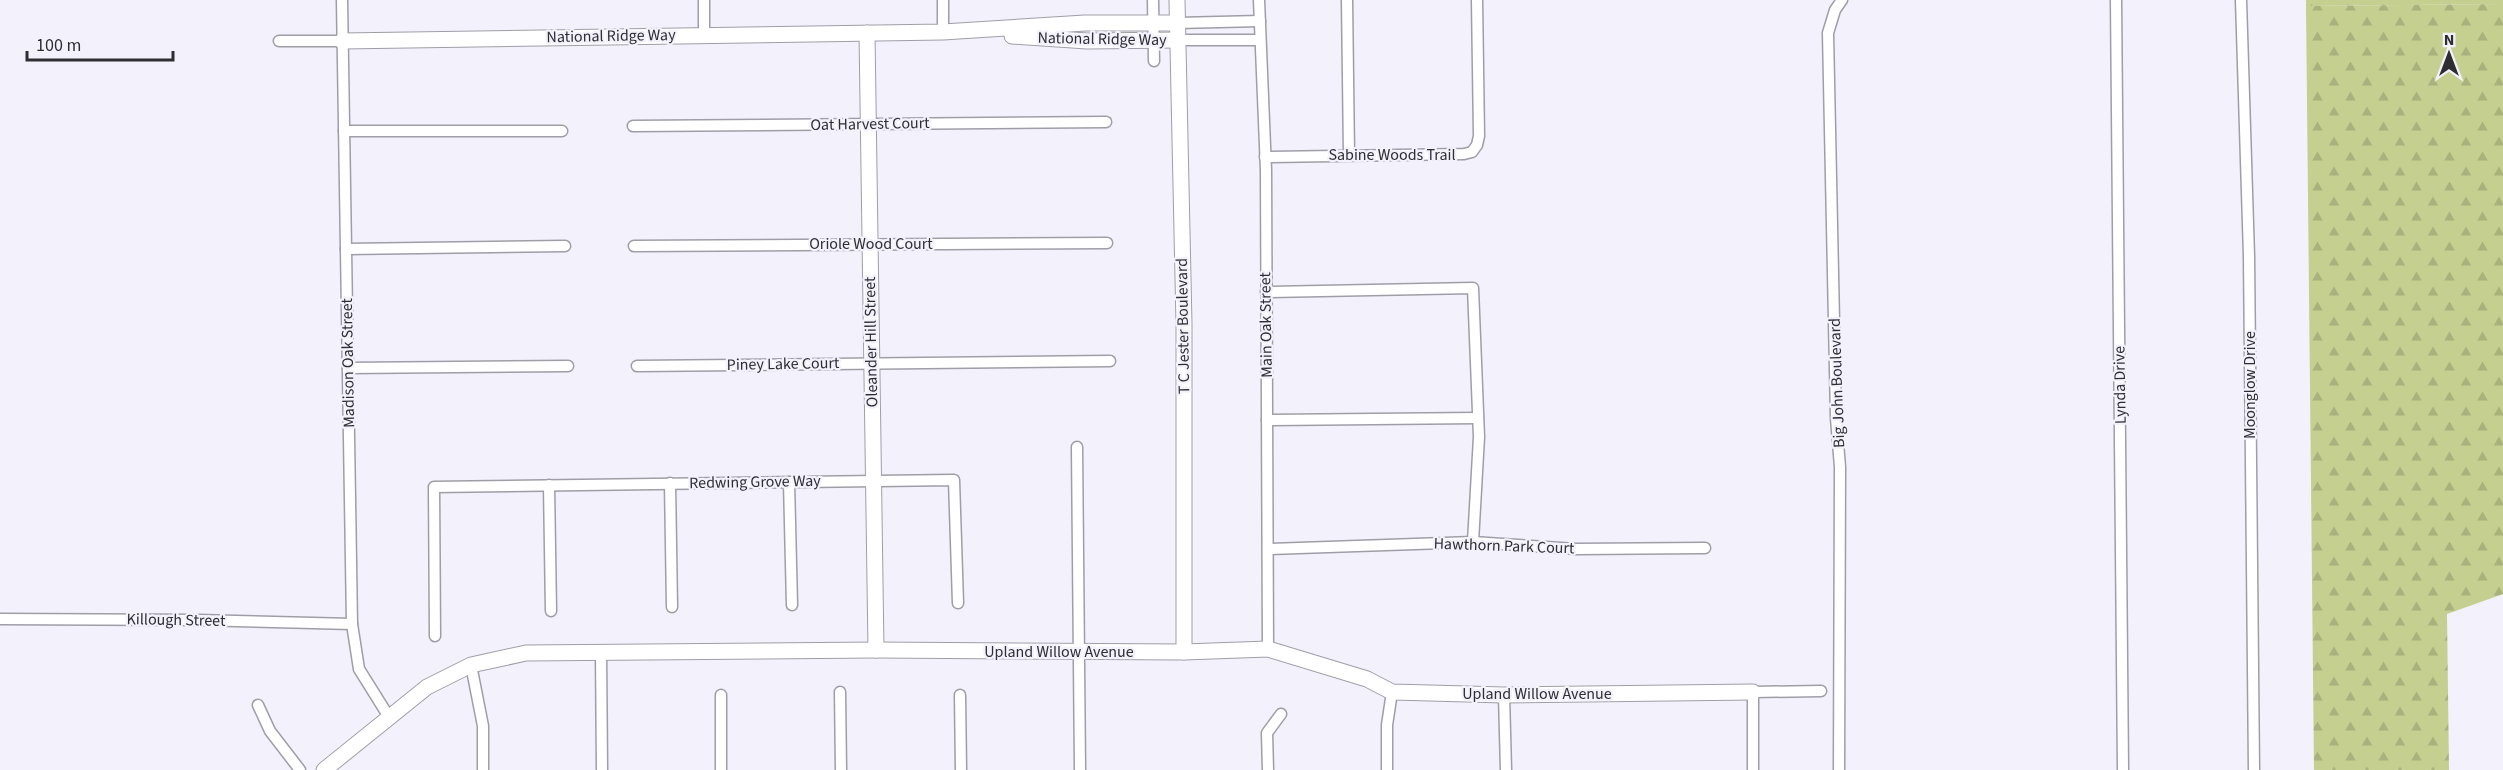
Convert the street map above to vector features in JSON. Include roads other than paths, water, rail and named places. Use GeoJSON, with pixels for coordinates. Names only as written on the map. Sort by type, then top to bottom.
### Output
{"type":"FeatureCollection","features":[{"type":"Feature","properties":{"kind":"street","name":"Madison Oak Street"},"geometry":{"type":"LineString","coordinates":[[342,0],[352,624],[359,669],[388,717]]}},
{"type":"Feature","properties":{"kind":"street"},"geometry":{"type":"LineString","coordinates":[[704,0],[704,34]]}},
{"type":"Feature","properties":{"kind":"street"},"geometry":{"type":"LineString","coordinates":[[943,0],[943,32]]}},
{"type":"Feature","properties":{"kind":"street"},"geometry":{"type":"LineString","coordinates":[[1153,0],[1154,61]]}},
{"type":"Feature","properties":{"kind":"street","name":"T C Jester Boulevard"},"geometry":{"type":"LineString","coordinates":[[1177,0],[1184,324],[1184,652]]}},
{"type":"Feature","properties":{"kind":"street","name":"Main Oak Street"},"geometry":{"type":"LineString","coordinates":[[1259,0],[1265,156],[1268,649]]}},
{"type":"Feature","properties":{"kind":"street"},"geometry":{"type":"LineString","coordinates":[[1347,0],[1349,155]]}},
{"type":"Feature","properties":{"kind":"street","name":"Sabine Woods Trail"},"geometry":{"type":"LineString","coordinates":[[1265,156],[1472,152],[1479,136],[1477,0]]}},
{"type":"Feature","properties":{"kind":"street","name":"Big John Boulevard"},"geometry":{"type":"LineString","coordinates":[[1839,770],[1840,466],[1836,418],[1828,33],[1835,10],[1842,0]]}},
{"type":"Feature","properties":{"kind":"street","name":"Lynda Drive"},"geometry":{"type":"LineString","coordinates":[[2116,0],[2123,770]]}},
{"type":"Feature","properties":{"kind":"street","name":"Moonglow Drive"},"geometry":{"type":"LineString","coordinates":[[2241,0],[2249,256],[2254,770]]}},
{"type":"Feature","properties":{"kind":"street","name":"National Ridge Way"},"geometry":{"type":"LineString","coordinates":[[279,41],[943,32],[1085,23],[1260,21]]}},
{"type":"Feature","properties":{"kind":"street","name":"National Ridge Way"},"geometry":{"type":"LineString","coordinates":[[943,32],[1087,41],[1260,40]]}},
{"type":"Feature","properties":{"kind":"street","name":"Oleander Hill Street"},"geometry":{"type":"LineString","coordinates":[[867,33],[876,650]]}},
{"type":"Feature","properties":{"kind":"street","name":"Oat Harvest Court"},"geometry":{"type":"LineString","coordinates":[[633,126],[1106,122]]}},
{"type":"Feature","properties":{"kind":"street"},"geometry":{"type":"LineString","coordinates":[[344,131],[562,131]]}},
{"type":"Feature","properties":{"kind":"street","name":"Oriole Wood Court"},"geometry":{"type":"LineString","coordinates":[[634,246],[1107,243]]}},
{"type":"Feature","properties":{"kind":"street"},"geometry":{"type":"LineString","coordinates":[[346,249],[565,246]]}},
{"type":"Feature","properties":{"kind":"street"},"geometry":{"type":"LineString","coordinates":[[1266,292],[1473,288],[1478,418],[1473,542]]}},
{"type":"Feature","properties":{"kind":"street","name":"Piney Lake Court"},"geometry":{"type":"LineString","coordinates":[[636,366],[1110,361]]}},
{"type":"Feature","properties":{"kind":"street"},"geometry":{"type":"LineString","coordinates":[[348,368],[568,366]]}},
{"type":"Feature","properties":{"kind":"street"},"geometry":{"type":"LineString","coordinates":[[1267,420],[1478,418]]}},
{"type":"Feature","properties":{"kind":"street"},"geometry":{"type":"LineString","coordinates":[[1077,447],[1080,770]]}},
{"type":"Feature","properties":{"kind":"street","name":"Redwing Grove Way"},"geometry":{"type":"LineString","coordinates":[[435,636],[434,487],[954,480],[958,603]]}},
{"type":"Feature","properties":{"kind":"street"},"geometry":{"type":"LineString","coordinates":[[789,482],[792,605]]}},
{"type":"Feature","properties":{"kind":"street"},"geometry":{"type":"LineString","coordinates":[[670,483],[672,607]]}},
{"type":"Feature","properties":{"kind":"street"},"geometry":{"type":"LineString","coordinates":[[549,485],[551,611]]}},
{"type":"Feature","properties":{"kind":"street","name":"Hawthorn Park Court"},"geometry":{"type":"LineString","coordinates":[[1268,549],[1473,542],[1576,549],[1705,548]]}},
{"type":"Feature","properties":{"kind":"street","name":"Killough Street"},"geometry":{"type":"LineString","coordinates":[[0,619],[352,624]]}},
{"type":"Feature","properties":{"kind":"street","name":"Upland Willow Avenue"},"geometry":{"type":"LineString","coordinates":[[324,770],[427,687],[471,665],[526,653],[876,650],[1080,653],[1268,649],[1367,679],[1392,692],[1504,695],[1821,691]]}},
{"type":"Feature","properties":{"kind":"street"},"geometry":{"type":"LineString","coordinates":[[601,652],[602,770]]}},
{"type":"Feature","properties":{"kind":"street"},"geometry":{"type":"LineString","coordinates":[[471,665],[483,726],[483,770]]}},
{"type":"Feature","properties":{"kind":"street"},"geometry":{"type":"LineString","coordinates":[[840,692],[841,770]]}},
{"type":"Feature","properties":{"kind":"street"},"geometry":{"type":"LineString","coordinates":[[1387,770],[1387,725],[1392,692]]}},
{"type":"Feature","properties":{"kind":"street"},"geometry":{"type":"LineString","coordinates":[[1753,692],[1753,770]]}},
{"type":"Feature","properties":{"kind":"street"},"geometry":{"type":"LineString","coordinates":[[721,695],[721,770]]}},
{"type":"Feature","properties":{"kind":"street"},"geometry":{"type":"LineString","coordinates":[[960,695],[961,770]]}},
{"type":"Feature","properties":{"kind":"street"},"geometry":{"type":"LineString","coordinates":[[1504,695],[1506,770]]}},
{"type":"Feature","properties":{"kind":"street"},"geometry":{"type":"LineString","coordinates":[[258,705],[270,731],[300,770]]}},
{"type":"Feature","properties":{"kind":"street"},"geometry":{"type":"LineString","coordinates":[[1268,770],[1267,733],[1281,714]]}}]}
